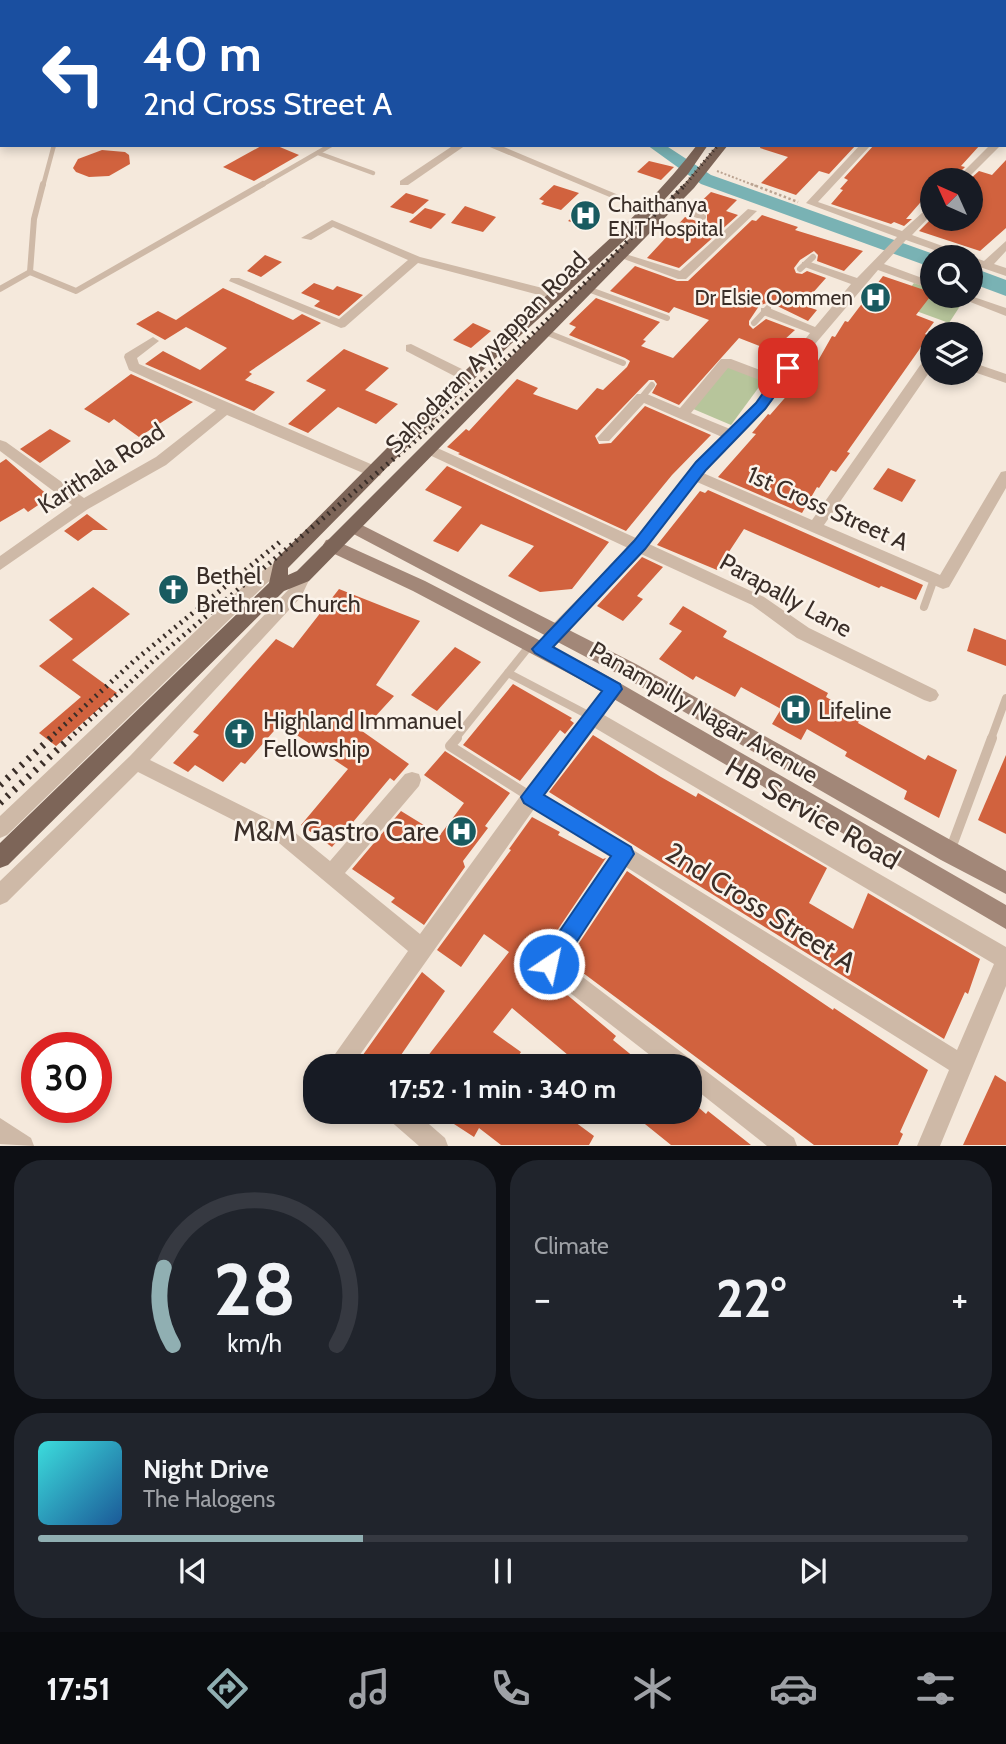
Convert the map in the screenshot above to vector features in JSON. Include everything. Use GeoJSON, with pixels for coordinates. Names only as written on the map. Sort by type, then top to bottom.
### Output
{"type":"FeatureCollection","features":[{"type":"Feature","properties":{"kind":"main road","name":"Sahodaran Ayyappan Road"},"geometry":{"type":"LineString","coordinates":[[0,858],[278,586],[303,576],[484,394],[542,331],[669,205],[685,181],[702,147]]}},
{"type":"Feature","properties":{"kind":"main road","name":"Sahodaran Ayyappan Road"},"geometry":{"type":"LineString","coordinates":[[280,566],[462,381],[647,209],[705,168],[721,147]]}},
{"type":"Feature","properties":{"kind":"main road"},"geometry":{"type":"LineString","coordinates":[[462,381],[484,394]]}},
{"type":"Feature","properties":{"kind":"main road"},"geometry":{"type":"LineString","coordinates":[[332,545],[330,529],[335,512]]}},
{"type":"Feature","properties":{"kind":"main road"},"geometry":{"type":"LineString","coordinates":[[278,586],[280,566]]}},
{"type":"Feature","properties":{"kind":"street"},"geometry":{"type":"LineString","coordinates":[[404,183],[458,147]]}},
{"type":"Feature","properties":{"kind":"street"},"geometry":{"type":"LineString","coordinates":[[495,147],[647,209]]}},
{"type":"Feature","properties":{"kind":"street"},"geometry":{"type":"LineString","coordinates":[[864,147],[811,203],[928,245]]}},
{"type":"Feature","properties":{"kind":"street"},"geometry":{"type":"LineString","coordinates":[[972,168],[994,147]]}},
{"type":"Feature","properties":{"kind":"street"},"geometry":{"type":"LineString","coordinates":[[619,255],[682,276],[752,211]]}},
{"type":"Feature","properties":{"kind":"street"},"geometry":{"type":"LineString","coordinates":[[536,646],[557,631],[640,545],[694,475],[733,436],[859,283],[920,218]]}},
{"type":"Feature","properties":{"kind":"street"},"geometry":{"type":"LineString","coordinates":[[307,238],[332,223],[416,259],[554,295]]}},
{"type":"Feature","properties":{"kind":"street"},"geometry":{"type":"LineString","coordinates":[[986,265],[1006,244]]}},
{"type":"Feature","properties":{"kind":"street"},"geometry":{"type":"LineString","coordinates":[[234,281],[341,324],[416,259]]}},
{"type":"Feature","properties":{"kind":"street"},"geometry":{"type":"LineString","coordinates":[[806,263],[859,283]]}},
{"type":"Feature","properties":{"kind":"street"},"geometry":{"type":"LineString","coordinates":[[983,264],[1006,272]]}},
{"type":"Feature","properties":{"kind":"street"},"geometry":{"type":"LineString","coordinates":[[875,265],[920,281]]}},
{"type":"Feature","properties":{"kind":"street"},"geometry":{"type":"LineString","coordinates":[[983,304],[1006,312]]}},
{"type":"Feature","properties":{"kind":"street"},"geometry":{"type":"LineString","coordinates":[[766,309],[818,332]]}},
{"type":"Feature","properties":{"kind":"street"},"geometry":{"type":"LineString","coordinates":[[153,341],[130,357],[134,366],[226,409],[375,472]]}},
{"type":"Feature","properties":{"kind":"street"},"geometry":{"type":"LineString","coordinates":[[411,348],[462,381]]}},
{"type":"Feature","properties":{"kind":"street"},"geometry":{"type":"LineString","coordinates":[[682,414],[727,359],[778,382]]}},
{"type":"Feature","properties":{"kind":"street"},"geometry":{"type":"LineString","coordinates":[[983,370],[1006,379]]}},
{"type":"Feature","properties":{"kind":"street"},"geometry":{"type":"LineString","coordinates":[[814,528],[920,376]]}},
{"type":"Feature","properties":{"kind":"street"},"geometry":{"type":"LineString","coordinates":[[604,438],[642,397],[733,436]]}},
{"type":"Feature","properties":{"kind":"street","name":"Karithala Road"},"geometry":{"type":"LineString","coordinates":[[0,564],[83,505],[162,461],[226,409]]}},
{"type":"Feature","properties":{"kind":"street"},"geometry":{"type":"LineString","coordinates":[[1,445],[83,505]]}},
{"type":"Feature","properties":{"kind":"street","name":"Parapally Lane"},"geometry":{"type":"LineString","coordinates":[[428,449],[758,601],[803,633],[930,695]]}},
{"type":"Feature","properties":{"kind":"street","name":"1st Cross Street A"},"geometry":{"type":"LineString","coordinates":[[694,475],[939,581]]}},
{"type":"Feature","properties":{"kind":"street"},"geometry":{"type":"LineString","coordinates":[[939,581],[1006,476]]}},
{"type":"Feature","properties":{"kind":"street","name":"Panampilly Nagar Avenue"},"geometry":{"type":"LineString","coordinates":[[352,526],[629,670],[1006,883]]}},
{"type":"Feature","properties":{"kind":"street","name":"Panampilly Nagar Avenue"},"geometry":{"type":"LineString","coordinates":[[332,545],[536,646],[614,689],[1006,918]]}},
{"type":"Feature","properties":{"kind":"street"},"geometry":{"type":"LineString","coordinates":[[0,830],[260,580],[280,566]]}},
{"type":"Feature","properties":{"kind":"street"},"geometry":{"type":"LineString","coordinates":[[0,895],[136,762],[295,593],[303,576]]}},
{"type":"Feature","properties":{"kind":"street"},"geometry":{"type":"LineString","coordinates":[[346,1054],[531,797],[629,670]]}},
{"type":"Feature","properties":{"kind":"street","name":"HB Service Road"},"geometry":{"type":"LineString","coordinates":[[592,717],[1006,960]]}},
{"type":"Feature","properties":{"kind":"street"},"geometry":{"type":"LineString","coordinates":[[136,762],[286,837],[422,949]]}},
{"type":"Feature","properties":{"kind":"street"},"geometry":{"type":"LineString","coordinates":[[332,873],[412,780]]}},
{"type":"Feature","properties":{"kind":"street","name":"2nd Cross Street A"},"geometry":{"type":"LineString","coordinates":[[531,797],[961,1065]]}},
{"type":"Feature","properties":{"kind":"street"},"geometry":{"type":"LineString","coordinates":[[624,854],[549,964],[666,1054]]}},
{"type":"Feature","properties":{"kind":"street"},"geometry":{"type":"LineString","coordinates":[[928,1146],[1006,960]]}},
{"type":"Feature","properties":{"kind":"street"},"geometry":{"type":"LineString","coordinates":[[702,1081],[786,1146]]}},
{"type":"Feature","properties":{"kind":"street"},"geometry":{"type":"LineString","coordinates":[[411,1124],[437,1146]]}},
{"type":"Feature","properties":{"kind":"street"},"geometry":{"type":"LineString","coordinates":[[0,1130],[23,1146]]}},
{"type":"Feature","properties":{"kind":"lane"},"geometry":{"type":"LineString","coordinates":[[30,272],[34,219],[53,147]]}},
{"type":"Feature","properties":{"kind":"lane"},"geometry":{"type":"LineString","coordinates":[[30,272],[76,291],[328,147]]}},
{"type":"Feature","properties":{"kind":"lane"},"geometry":{"type":"LineString","coordinates":[[318,153],[373,173]]}},
{"type":"Feature","properties":{"kind":"lane"},"geometry":{"type":"LineString","coordinates":[[669,205],[704,217]]}},
{"type":"Feature","properties":{"kind":"lane"},"geometry":{"type":"LineString","coordinates":[[0,289],[30,272]]}},
{"type":"Feature","properties":{"kind":"lane"},"geometry":{"type":"LineString","coordinates":[[585,288],[667,318]]}},
{"type":"Feature","properties":{"kind":"lane"},"geometry":{"type":"LineString","coordinates":[[754,323],[766,309]]}},
{"type":"Feature","properties":{"kind":"lane"},"geometry":{"type":"LineString","coordinates":[[542,331],[623,363]]}},
{"type":"Feature","properties":{"kind":"lane"},"geometry":{"type":"LineString","coordinates":[[772,361],[788,368]]}},
{"type":"Feature","properties":{"kind":"lane"},"geometry":{"type":"LineString","coordinates":[[642,397],[652,384]]}},
{"type":"Feature","properties":{"kind":"lane"},"geometry":{"type":"LineString","coordinates":[[924,607],[939,581]]}},
{"type":"Feature","properties":{"kind":"lane"},"geometry":{"type":"LineString","coordinates":[[531,797],[450,746],[508,673],[536,646]]}},
{"type":"Feature","properties":{"kind":"lane"},"geometry":{"type":"LineString","coordinates":[[508,673],[592,717]]}},
{"type":"Feature","properties":{"kind":"lane"},"geometry":{"type":"LineString","coordinates":[[949,853],[1006,698]]}},
{"type":"Feature","properties":{"kind":"path"},"geometry":{"type":"LineString","coordinates":[[705,168],[797,202],[811,203]]}},
{"type":"Feature","properties":{"kind":"green space"},"geometry":{"type":"Polygon","coordinates":[[[914,283],[920,285],[920,308],[959,308],[950,322],[946,322],[897,304],[914,283]]]}},
{"type":"Feature","properties":{"kind":"green space"},"geometry":{"type":"Polygon","coordinates":[[[727,365],[765,379],[731,425],[691,408],[727,365]]]}},
{"type":"Feature","properties":{"kind":"water"},"geometry":{"type":"Polygon","coordinates":[[[650,147],[668,147],[711,175],[920,249],[920,263],[701,184],[650,147]]]}},
{"type":"Feature","properties":{"kind":"water"},"geometry":{"type":"Polygon","coordinates":[[[983,271],[1006,280],[1006,296],[983,287],[983,271]]]}},
{"type":"Feature","properties":{"kind":"building"},"geometry":{"type":"Polygon","coordinates":[[[259,147],[280,147],[299,155],[254,181],[223,167],[259,147]]]}},
{"type":"Feature","properties":{"kind":"building"},"geometry":{"type":"Polygon","coordinates":[[[854,147],[829,174],[819,171],[796,195],[761,183],[788,157],[760,148],[854,147]]]}},
{"type":"Feature","properties":{"kind":"building"},"geometry":{"type":"Polygon","coordinates":[[[872,147],[978,147],[961,166],[964,168],[920,168],[920,203],[906,219],[912,219],[904,226],[831,204],[848,180],[844,178],[872,147]]]}},
{"type":"Feature","properties":{"kind":"building"},"geometry":{"type":"Polygon","coordinates":[[[102,150],[125,152],[129,155],[130,164],[109,176],[89,177],[73,168],[78,159],[102,150]]]}},
{"type":"Feature","properties":{"kind":"building"},"geometry":{"type":"Polygon","coordinates":[[[1006,160],[1006,228],[983,248],[983,245],[962,245],[919,231],[984,231],[984,173],[992,175],[1006,160]]]}},
{"type":"Feature","properties":{"kind":"building"},"geometry":{"type":"Polygon","coordinates":[[[649,161],[674,167],[661,180],[637,172],[649,161]]]}},
{"type":"Feature","properties":{"kind":"building"},"geometry":{"type":"Polygon","coordinates":[[[554,185],[579,193],[561,210],[541,204],[544,201],[539,199],[554,185]]]}},
{"type":"Feature","properties":{"kind":"building"},"geometry":{"type":"Polygon","coordinates":[[[711,192],[737,200],[726,211],[738,215],[679,268],[647,258],[685,217],[702,223],[707,221],[707,213],[694,208],[711,192]]]}},
{"type":"Feature","properties":{"kind":"building"},"geometry":{"type":"Polygon","coordinates":[[[406,193],[429,200],[413,214],[390,207],[406,193]]]}},
{"type":"Feature","properties":{"kind":"building"},"geometry":{"type":"Polygon","coordinates":[[[465,206],[496,217],[483,232],[451,223],[465,206]]]}},
{"type":"Feature","properties":{"kind":"building"},"geometry":{"type":"Polygon","coordinates":[[[425,208],[446,214],[431,229],[409,222],[425,208]]]}},
{"type":"Feature","properties":{"kind":"building","name":"Chaithanya ENT Hospital"},"geometry":{"type":"Polygon","coordinates":[[[581,210],[601,217],[588,228],[568,221],[581,210]]]}},
{"type":"Feature","properties":{"kind":"building"},"geometry":{"type":"Polygon","coordinates":[[[762,215],[798,227],[795,230],[863,251],[844,271],[817,261],[818,255],[814,251],[800,260],[794,268],[796,273],[807,271],[826,278],[802,305],[817,310],[808,321],[769,302],[759,306],[749,321],[753,329],[766,319],[795,330],[772,351],[739,338],[679,405],[652,393],[657,384],[654,380],[649,380],[595,436],[599,444],[611,443],[645,406],[711,435],[672,475],[626,531],[447,447],[466,429],[469,431],[517,379],[538,388],[533,394],[577,410],[597,388],[603,390],[627,367],[630,361],[625,358],[569,335],[576,327],[569,324],[596,298],[660,322],[643,340],[646,341],[641,346],[673,358],[709,320],[674,307],[669,313],[610,291],[635,266],[677,281],[688,281],[752,220],[756,221],[762,215]]]}},
{"type":"Feature","properties":{"kind":"building"},"geometry":{"type":"Polygon","coordinates":[[[265,255],[282,262],[261,277],[247,271],[265,255]]]}},
{"type":"Feature","properties":{"kind":"building"},"geometry":{"type":"Polygon","coordinates":[[[883,276],[920,289],[921,308],[916,315],[934,322],[920,322],[919,350],[847,452],[850,453],[836,472],[831,470],[819,488],[817,487],[802,513],[718,477],[756,434],[752,433],[768,414],[770,415],[790,392],[807,363],[815,366],[832,336],[835,337],[845,321],[848,322],[883,276]]]}},
{"type":"Feature","properties":{"kind":"building"},"geometry":{"type":"Polygon","coordinates":[[[314,283],[333,290],[337,286],[363,295],[339,316],[314,306],[320,301],[301,293],[314,283]]]}},
{"type":"Feature","properties":{"kind":"building"},"geometry":{"type":"Polygon","coordinates":[[[223,288],[293,320],[302,314],[321,323],[249,372],[252,374],[245,380],[275,392],[254,411],[145,364],[163,351],[200,370],[227,348],[186,327],[165,340],[136,324],[158,311],[176,320],[223,288]]]}},
{"type":"Feature","properties":{"kind":"building"},"geometry":{"type":"Polygon","coordinates":[[[473,323],[491,331],[471,348],[453,340],[473,323]]]}},
{"type":"Feature","properties":{"kind":"building"},"geometry":{"type":"Polygon","coordinates":[[[344,349],[389,368],[365,390],[398,404],[376,424],[338,407],[308,433],[288,424],[326,390],[306,381],[344,349]]]}},
{"type":"Feature","properties":{"kind":"building"},"geometry":{"type":"Polygon","coordinates":[[[131,374],[193,402],[139,437],[114,419],[109,423],[84,409],[131,374]]]}},
{"type":"Feature","properties":{"kind":"building"},"geometry":{"type":"Polygon","coordinates":[[[50,429],[71,441],[40,463],[20,449],[50,429]]]}},
{"type":"Feature","properties":{"kind":"building"},"geometry":{"type":"Polygon","coordinates":[[[6,459],[50,497],[28,512],[24,508],[0,522],[0,463],[6,459]]]}},
{"type":"Feature","properties":{"kind":"building"},"geometry":{"type":"Polygon","coordinates":[[[447,466],[609,542],[572,589],[540,592],[508,576],[534,546],[481,524],[458,552],[433,541],[462,507],[425,490],[447,466]]]}},
{"type":"Feature","properties":{"kind":"building"},"geometry":{"type":"Polygon","coordinates":[[[888,468],[916,480],[902,502],[873,489],[888,468]]]}},
{"type":"Feature","properties":{"kind":"building"},"geometry":{"type":"Polygon","coordinates":[[[708,490],[923,585],[916,600],[881,586],[879,588],[744,529],[717,570],[657,545],[700,491],[705,493],[708,490]]]}},
{"type":"Feature","properties":{"kind":"building"},"geometry":{"type":"Polygon","coordinates":[[[87,514],[108,530],[93,530],[78,541],[64,531],[87,514]]]}},
{"type":"Feature","properties":{"kind":"building"},"geometry":{"type":"Polygon","coordinates":[[[642,557],[663,567],[637,596],[643,599],[623,621],[597,606],[642,557]]]}},
{"type":"Feature","properties":{"kind":"building"},"geometry":{"type":"Polygon","coordinates":[[[93,587],[130,614],[72,660],[117,693],[56,746],[39,733],[81,697],[39,666],[73,639],[49,620],[93,587]]]}},
{"type":"Feature","properties":{"kind":"building"},"geometry":{"type":"Polygon","coordinates":[[[339,589],[420,621],[376,685],[394,696],[362,731],[409,764],[394,781],[390,778],[332,847],[301,825],[348,769],[280,724],[245,764],[241,762],[223,782],[195,765],[188,772],[173,763],[199,735],[193,732],[276,639],[293,648],[339,589]]]}},
{"type":"Feature","properties":{"kind":"building"},"geometry":{"type":"Polygon","coordinates":[[[683,606],[727,631],[723,637],[828,693],[826,697],[861,717],[858,723],[925,760],[928,755],[957,770],[939,818],[904,799],[907,791],[845,756],[847,752],[807,729],[801,740],[772,724],[781,709],[741,687],[735,697],[696,676],[693,680],[659,659],[682,631],[669,624],[683,606]]]}},
{"type":"Feature","properties":{"kind":"building"},"geometry":{"type":"Polygon","coordinates":[[[974,628],[1006,640],[1006,666],[967,651],[974,628]]]}},
{"type":"Feature","properties":{"kind":"building"},"geometry":{"type":"Polygon","coordinates":[[[455,647],[481,662],[437,711],[411,695],[455,647]]]}},
{"type":"Feature","properties":{"kind":"building"},"geometry":{"type":"Polygon","coordinates":[[[513,684],[572,718],[570,720],[574,723],[565,734],[560,730],[520,781],[463,745],[513,684]]]}},
{"type":"Feature","properties":{"kind":"building"},"geometry":{"type":"Polygon","coordinates":[[[593,735],[696,797],[698,793],[827,868],[809,903],[853,929],[868,893],[980,959],[968,994],[965,992],[944,1039],[549,792],[593,735]]]}},
{"type":"Feature","properties":{"kind":"building"},"geometry":{"type":"Polygon","coordinates":[[[445,751],[510,793],[485,826],[488,828],[463,861],[465,867],[424,925],[391,902],[395,898],[352,869],[401,811],[440,835],[464,803],[424,775],[445,751]]]}},
{"type":"Feature","properties":{"kind":"building"},"geometry":{"type":"Polygon","coordinates":[[[1006,755],[1006,834],[978,820],[1006,755]]]}},
{"type":"Feature","properties":{"kind":"building"},"geometry":{"type":"Polygon","coordinates":[[[532,817],[560,832],[558,835],[603,859],[606,858],[537,963],[540,972],[616,1036],[613,1040],[630,1054],[567,1054],[512,1008],[493,1032],[521,1052],[520,1054],[429,1054],[509,952],[484,934],[461,967],[437,950],[511,850],[509,849],[532,817]]]}},
{"type":"Feature","properties":{"kind":"building"},"geometry":{"type":"Polygon","coordinates":[[[627,871],[833,1010],[834,1008],[928,1070],[900,1132],[903,1134],[898,1145],[814,1145],[702,1062],[702,1054],[692,1054],[567,961],[627,871]]]}},
{"type":"Feature","properties":{"kind":"building"},"geometry":{"type":"Polygon","coordinates":[[[422,972],[445,991],[402,1054],[364,1054],[422,972]]]}},
{"type":"Feature","properties":{"kind":"building"},"geometry":{"type":"Polygon","coordinates":[[[995,1075],[1006,1082],[1006,1145],[963,1145],[995,1075]]]}},
{"type":"Feature","properties":{"kind":"building"},"geometry":{"type":"Polygon","coordinates":[[[702,1110],[706,1114],[708,1111],[751,1145],[671,1145],[645,1124],[702,1124],[702,1110]]]}},
{"type":"Feature","properties":{"kind":"building"},"geometry":{"type":"Polygon","coordinates":[[[454,1124],[578,1124],[594,1136],[589,1145],[501,1145],[479,1128],[474,1137],[454,1124]]]}},
{"type":"Feature","properties":{"kind":"railway"},"geometry":{"type":"LineString","coordinates":[[684,186],[716,147]]}},
{"type":"Feature","properties":{"kind":"railway"},"geometry":{"type":"LineString","coordinates":[[432,426],[521,345],[684,186]]}},
{"type":"Feature","properties":{"kind":"railway"},"geometry":{"type":"LineString","coordinates":[[69,739],[153,661],[434,425]]}},
{"type":"Feature","properties":{"kind":"railway"},"geometry":{"type":"LineString","coordinates":[[49,739],[134,661],[281,541]]}},
{"type":"Feature","properties":{"kind":"railway"},"geometry":{"type":"LineString","coordinates":[[0,785],[51,738]]}},
{"type":"Feature","properties":{"kind":"railway"},"geometry":{"type":"LineString","coordinates":[[0,803],[70,738]]}},
{"type":"Feature","properties":{"kind":"place","name":"Chaithanya ENT Hospital"},"geometry":{"type":"Point","coordinates":[585,216]}},
{"type":"Feature","properties":{"kind":"place","name":"Dr Elsie Oommen"},"geometry":{"type":"Point","coordinates":[876,297]}},
{"type":"Feature","properties":{"kind":"place","name":"Bethel Brethren Church"},"geometry":{"type":"Point","coordinates":[173,589]}},
{"type":"Feature","properties":{"kind":"place","name":"Lifeline"},"geometry":{"type":"Point","coordinates":[795,710]}},
{"type":"Feature","properties":{"kind":"place","name":"Highland Immanuel Fellowship"},"geometry":{"type":"Point","coordinates":[240,734]}},
{"type":"Feature","properties":{"kind":"place","name":"M&M Gastro Care"},"geometry":{"type":"Point","coordinates":[462,831]}},
{"type":"Feature","properties":{"kind":"route"},"geometry":{"type":"LineString","coordinates":[[549,964],[624,854],[531,797],[614,689],[541,649],[640,545],[701,466],[761,406],[788,368]]}}]}
